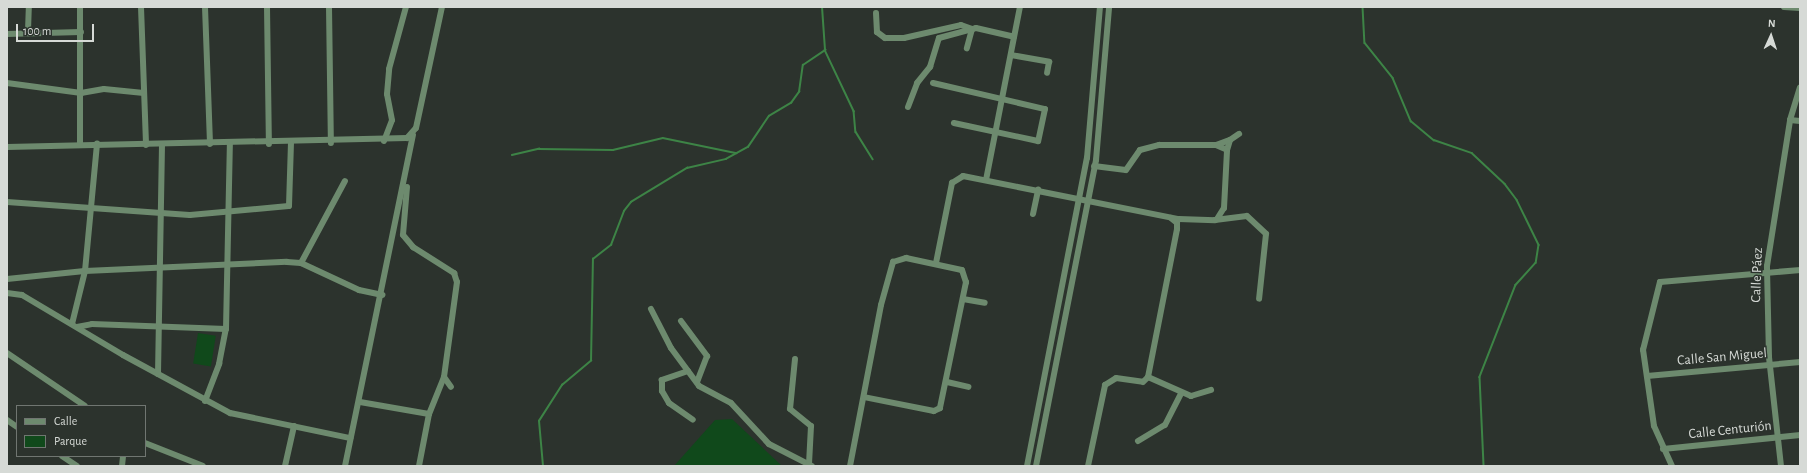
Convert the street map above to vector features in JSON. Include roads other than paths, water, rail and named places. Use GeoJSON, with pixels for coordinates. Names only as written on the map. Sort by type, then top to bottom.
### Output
{"type":"FeatureCollection","features":[{"type":"Feature","properties":{"kind":"street"},"geometry":{"type":"LineString","coordinates":[[28,7],[28,31]]}},
{"type":"Feature","properties":{"kind":"street"},"geometry":{"type":"LineString","coordinates":[[80,7],[80,145]]}},
{"type":"Feature","properties":{"kind":"street"},"geometry":{"type":"LineString","coordinates":[[141,7],[146,145]]}},
{"type":"Feature","properties":{"kind":"street"},"geometry":{"type":"LineString","coordinates":[[205,7],[210,144]]}},
{"type":"Feature","properties":{"kind":"street"},"geometry":{"type":"LineString","coordinates":[[267,7],[269,144]]}},
{"type":"Feature","properties":{"kind":"street"},"geometry":{"type":"LineString","coordinates":[[328,7],[331,142]]}},
{"type":"Feature","properties":{"kind":"street"},"geometry":{"type":"LineString","coordinates":[[384,141],[392,120],[387,94],[389,69],[406,7]]}},
{"type":"Feature","properties":{"kind":"street"},"geometry":{"type":"LineString","coordinates":[[345,466],[350,438],[360,402],[406,180],[413,135],[442,7]]}},
{"type":"Feature","properties":{"kind":"street"},"geometry":{"type":"LineString","coordinates":[[986,180],[1020,7]]}},
{"type":"Feature","properties":{"kind":"street"},"geometry":{"type":"LineString","coordinates":[[1027,466],[1089,142],[1100,7]]}},
{"type":"Feature","properties":{"kind":"street"},"geometry":{"type":"LineString","coordinates":[[1036,466],[1094,166],[1109,7]]}},
{"type":"Feature","properties":{"kind":"street"},"geometry":{"type":"LineString","coordinates":[[1784,7],[1800,8]]}},
{"type":"Feature","properties":{"kind":"street"},"geometry":{"type":"LineString","coordinates":[[876,14],[877,32],[885,38],[904,38],[961,25],[972,29],[1014,37]]}},
{"type":"Feature","properties":{"kind":"street"},"geometry":{"type":"LineString","coordinates":[[967,48],[972,29]]}},
{"type":"Feature","properties":{"kind":"street"},"geometry":{"type":"LineString","coordinates":[[908,107],[917,83],[930,67],[939,38],[972,29]]}},
{"type":"Feature","properties":{"kind":"street"},"geometry":{"type":"LineString","coordinates":[[7,34],[28,31],[80,32]]}},
{"type":"Feature","properties":{"kind":"street"},"geometry":{"type":"LineString","coordinates":[[1011,55],[1049,62],[1047,73]]}},
{"type":"Feature","properties":{"kind":"street"},"geometry":{"type":"LineString","coordinates":[[7,83],[81,93],[104,89],[144,93]]}},
{"type":"Feature","properties":{"kind":"street"},"geometry":{"type":"LineString","coordinates":[[934,83],[1045,109],[1038,141],[954,123]]}},
{"type":"Feature","properties":{"kind":"street","name":"Calle Páez"},"geometry":{"type":"LineString","coordinates":[[1781,466],[1770,365],[1767,273],[1790,120],[1800,88]]}},
{"type":"Feature","properties":{"kind":"street"},"geometry":{"type":"LineString","coordinates":[[1790,120],[1800,121]]}},
{"type":"Feature","properties":{"kind":"street"},"geometry":{"type":"LineString","coordinates":[[1094,166],[1126,170],[1134,155],[1159,145],[1216,145],[1230,140],[1238,134]]}},
{"type":"Feature","properties":{"kind":"street"},"geometry":{"type":"LineString","coordinates":[[7,147],[97,144],[269,144],[384,141],[413,135]]}},
{"type":"Feature","properties":{"kind":"street"},"geometry":{"type":"LineString","coordinates":[[1216,220],[1224,208],[1230,140]]}},
{"type":"Feature","properties":{"kind":"street"},"geometry":{"type":"LineString","coordinates":[[7,202],[161,213],[228,212],[289,206],[291,143]]}},
{"type":"Feature","properties":{"kind":"street"},"geometry":{"type":"LineString","coordinates":[[74,326],[85,271],[97,144]]}},
{"type":"Feature","properties":{"kind":"street"},"geometry":{"type":"LineString","coordinates":[[205,401],[219,364],[226,329],[230,144]]}},
{"type":"Feature","properties":{"kind":"street"},"geometry":{"type":"LineString","coordinates":[[158,374],[162,145]]}},
{"type":"Feature","properties":{"kind":"street"},"geometry":{"type":"LineString","coordinates":[[1216,145],[1228,150]]}},
{"type":"Feature","properties":{"kind":"street"},"geometry":{"type":"LineString","coordinates":[[936,263],[952,183],[963,176],[1166,216],[1216,220],[1247,216],[1266,234],[1259,299]]}},
{"type":"Feature","properties":{"kind":"street"},"geometry":{"type":"LineString","coordinates":[[406,180],[408,204],[403,235],[413,247],[454,273],[457,282],[444,377],[429,414],[419,466]]}},
{"type":"Feature","properties":{"kind":"street"},"geometry":{"type":"LineString","coordinates":[[300,263],[345,181]]}},
{"type":"Feature","properties":{"kind":"street"},"geometry":{"type":"LineString","coordinates":[[1033,214],[1038,190]]}},
{"type":"Feature","properties":{"kind":"street"},"geometry":{"type":"LineString","coordinates":[[1088,466],[1105,385],[1116,378],[1143,382],[1148,377],[1177,229],[1177,223],[1166,216]]}},
{"type":"Feature","properties":{"kind":"street"},"geometry":{"type":"LineString","coordinates":[[850,466],[864,397],[893,262],[899,257],[936,263],[962,270],[966,275],[963,299],[940,408],[934,411],[864,397]]}},
{"type":"Feature","properties":{"kind":"street"},"geometry":{"type":"LineString","coordinates":[[7,279],[85,271],[228,264],[300,263],[359,290],[382,295]]}},
{"type":"Feature","properties":{"kind":"street"},"geometry":{"type":"LineString","coordinates":[[1672,466],[1663,449],[1654,426],[1644,344],[1660,282],[1800,270]]}},
{"type":"Feature","properties":{"kind":"street"},"geometry":{"type":"LineString","coordinates":[[7,293],[22,295],[205,401],[230,413],[350,438]]}},
{"type":"Feature","properties":{"kind":"street"},"geometry":{"type":"LineString","coordinates":[[963,299],[985,303]]}},
{"type":"Feature","properties":{"kind":"street"},"geometry":{"type":"LineString","coordinates":[[651,309],[671,348],[697,382],[731,404],[769,444],[810,465],[812,426],[790,409],[796,359]]}},
{"type":"Feature","properties":{"kind":"street"},"geometry":{"type":"LineString","coordinates":[[681,321],[707,356],[697,382]]}},
{"type":"Feature","properties":{"kind":"street"},"geometry":{"type":"LineString","coordinates":[[74,326],[92,324],[160,328],[226,329]]}},
{"type":"Feature","properties":{"kind":"street"},"geometry":{"type":"LineString","coordinates":[[7,353],[84,405]]}},
{"type":"Feature","properties":{"kind":"street","name":"Calle San Miguel"},"geometry":{"type":"LineString","coordinates":[[1647,376],[1800,362]]}},
{"type":"Feature","properties":{"kind":"street"},"geometry":{"type":"LineString","coordinates":[[688,371],[662,380],[662,391],[669,403],[692,420]]}},
{"type":"Feature","properties":{"kind":"street"},"geometry":{"type":"LineString","coordinates":[[444,377],[451,387]]}},
{"type":"Feature","properties":{"kind":"street"},"geometry":{"type":"LineString","coordinates":[[1148,377],[1181,393],[1191,396],[1211,390]]}},
{"type":"Feature","properties":{"kind":"street"},"geometry":{"type":"LineString","coordinates":[[946,382],[968,387]]}},
{"type":"Feature","properties":{"kind":"street"},"geometry":{"type":"LineString","coordinates":[[1138,441],[1165,425],[1181,393]]}},
{"type":"Feature","properties":{"kind":"street"},"geometry":{"type":"LineString","coordinates":[[360,402],[429,414]]}},
{"type":"Feature","properties":{"kind":"street"},"geometry":{"type":"LineString","coordinates":[[7,420],[16,426]]}},
{"type":"Feature","properties":{"kind":"street"},"geometry":{"type":"LineString","coordinates":[[285,466],[294,426]]}},
{"type":"Feature","properties":{"kind":"street","name":"Calle Centurión"},"geometry":{"type":"LineString","coordinates":[[1663,449],[1800,435]]}},
{"type":"Feature","properties":{"kind":"street"},"geometry":{"type":"LineString","coordinates":[[146,443],[203,466]]}},
{"type":"Feature","properties":{"kind":"street"},"geometry":{"type":"LineString","coordinates":[[64,457],[77,466]]}},
{"type":"Feature","properties":{"kind":"waterway"},"geometry":{"type":"LineString","coordinates":[[543,466],[539,421],[562,385],[591,361],[593,259],[611,245],[624,211],[631,202],[687,168],[726,159],[748,147],[769,116],[791,103],[799,92],[803,65],[825,50],[822,7]]}},
{"type":"Feature","properties":{"kind":"waterway"},"geometry":{"type":"LineString","coordinates":[[1363,7],[1365,43],[1393,78],[1411,121],[1434,140],[1472,153],[1505,184],[1517,200],[1539,245],[1536,263],[1516,285],[1480,377],[1484,466]]}},
{"type":"Feature","properties":{"kind":"waterway"},"geometry":{"type":"LineString","coordinates":[[825,50],[854,111],[856,132],[873,159]]}},
{"type":"Feature","properties":{"kind":"waterway"},"geometry":{"type":"LineString","coordinates":[[512,155],[539,149],[613,150],[663,138],[736,153]]}}]}
